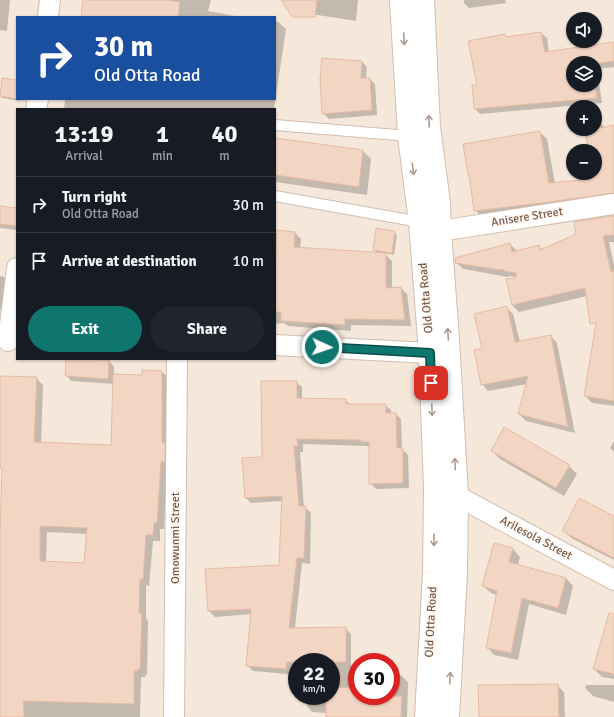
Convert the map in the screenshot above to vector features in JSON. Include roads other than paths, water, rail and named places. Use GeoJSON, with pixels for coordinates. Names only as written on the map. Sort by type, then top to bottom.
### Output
{"type":"FeatureCollection","features":[{"type":"Feature","properties":{"kind":"street"},"geometry":{"type":"LineString","coordinates":[[48,16],[50,0]]}},
{"type":"Feature","properties":{"kind":"street","name":"Old Otta Road"},"geometry":{"type":"LineString","coordinates":[[401,0],[409,136],[420,222],[430,353],[435,488],[434,572],[426,717]]}},
{"type":"Feature","properties":{"kind":"street","name":"Old Otta Road"},"geometry":{"type":"LineString","coordinates":[[423,0],[429,127],[439,203],[457,496],[456,573],[448,717]]}},
{"type":"Feature","properties":{"kind":"street","name":"Anisere Street"},"geometry":{"type":"LineString","coordinates":[[440,231],[614,204]]}},
{"type":"Feature","properties":{"kind":"street"},"geometry":{"type":"LineString","coordinates":[[8,340],[16,276]]}},
{"type":"Feature","properties":{"kind":"street"},"geometry":{"type":"LineString","coordinates":[[276,345],[430,353]]}},
{"type":"Feature","properties":{"kind":"street","name":"Omowunmi Street"},"geometry":{"type":"LineString","coordinates":[[174,717],[177,360]]}},
{"type":"Feature","properties":{"kind":"street","name":"Arilesola Street"},"geometry":{"type":"LineString","coordinates":[[457,496],[614,580]]}},
{"type":"Feature","properties":{"kind":"lane"},"geometry":{"type":"LineString","coordinates":[[276,125],[409,136]]}},
{"type":"Feature","properties":{"kind":"lane"},"geometry":{"type":"LineString","coordinates":[[276,196],[420,222]]}}]}
